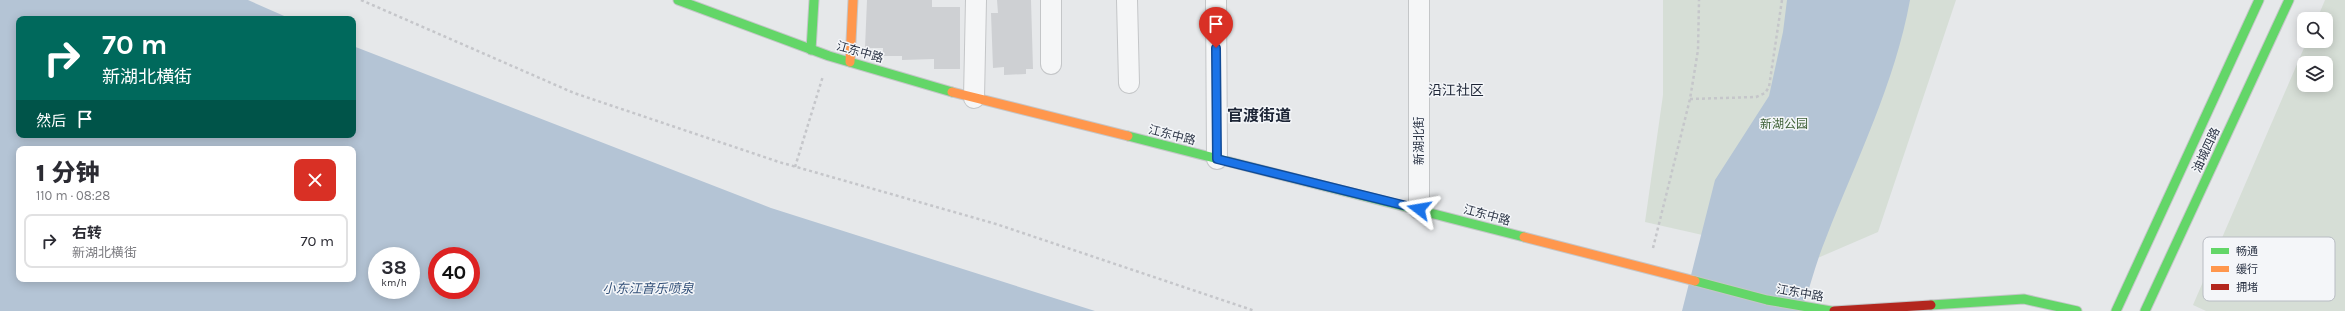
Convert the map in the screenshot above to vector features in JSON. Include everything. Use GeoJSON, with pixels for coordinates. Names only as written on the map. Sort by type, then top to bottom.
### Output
{"type":"FeatureCollection","features":[{"type":"Feature","properties":{"kind":"street","name":"江东中路"},"geometry":{"type":"LineString","coordinates":[[678,0],[829,56],[974,98],[1419,209],[1767,300],[1831,311]]}},
{"type":"Feature","properties":{"kind":"street"},"geometry":{"type":"LineString","coordinates":[[811,50],[814,0]]}},
{"type":"Feature","properties":{"kind":"street"},"geometry":{"type":"LineString","coordinates":[[850,62],[853,0]]}},
{"type":"Feature","properties":{"kind":"street"},"geometry":{"type":"LineString","coordinates":[[974,98],[976,0]]}},
{"type":"Feature","properties":{"kind":"street"},"geometry":{"type":"LineString","coordinates":[[1051,0],[1051,64]]}},
{"type":"Feature","properties":{"kind":"street"},"geometry":{"type":"LineString","coordinates":[[1127,0],[1129,83]]}},
{"type":"Feature","properties":{"kind":"street"},"geometry":{"type":"LineString","coordinates":[[1216,0],[1217,159]]}},
{"type":"Feature","properties":{"kind":"street","name":"新湖北街"},"geometry":{"type":"LineString","coordinates":[[1419,0],[1419,209]]}},
{"type":"Feature","properties":{"kind":"street","name":"油城四路"},"geometry":{"type":"LineString","coordinates":[[2116,311],[2259,0]]}},
{"type":"Feature","properties":{"kind":"street","name":"油城四路"},"geometry":{"type":"LineString","coordinates":[[2145,311],[2289,0]]}},
{"type":"Feature","properties":{"kind":"street","name":"江东中路"},"geometry":{"type":"LineString","coordinates":[[1834,311],[2024,299],[2077,311]]}},
{"type":"Feature","properties":{"kind":"path"},"geometry":{"type":"LineString","coordinates":[[361,0],[574,93],[796,167],[996,224],[1255,311]]}},
{"type":"Feature","properties":{"kind":"path"},"geometry":{"type":"LineString","coordinates":[[1648,270],[1690,100],[1698,50],[1699,0]]}},
{"type":"Feature","properties":{"kind":"path"},"geometry":{"type":"LineString","coordinates":[[1690,100],[1756,97],[1765,93],[1769,86],[1782,0]]}},
{"type":"Feature","properties":{"kind":"path"},"geometry":{"type":"LineString","coordinates":[[796,167],[829,56]]}},
{"type":"Feature","properties":{"kind":"green space","name":"新湖公园"},"geometry":{"type":"Polygon","coordinates":[[[1663,0],[1956,0],[1878,232],[1813,260],[1645,222],[1663,95],[1663,0]]]}},
{"type":"Feature","properties":{"kind":"green space"},"geometry":{"type":"Polygon","coordinates":[[[2325,0],[2345,0],[2345,311],[2206,311],[2193,305],[2203,282],[2203,301],[2335,301],[2335,237],[2222,237],[2297,64],[2297,92],[2333,92],[2333,56],[2301,56],[2304,48],[2333,48],[2333,12],[2320,12],[2325,0]]]}},
{"type":"Feature","properties":{"kind":"water","name":"小东江音乐喷泉"},"geometry":{"type":"Polygon","coordinates":[[[0,0],[248,0],[284,16],[16,16],[16,138],[356,138],[356,47],[771,208],[1095,311],[0,311],[0,0]]]}},
{"type":"Feature","properties":{"kind":"water"},"geometry":{"type":"Polygon","coordinates":[[[1787,0],[1910,0],[1895,61],[1885,91],[1822,247],[1802,311],[1682,311],[1715,180],[1769,96],[1783,32],[1787,0]]]}},
{"type":"Feature","properties":{"kind":"building"},"geometry":{"type":"Polygon","coordinates":[[[867,0],[932,0],[932,7],[960,7],[960,69],[934,69],[934,59],[902,60],[902,56],[883,56],[883,48],[865,48],[867,0]]]}},
{"type":"Feature","properties":{"kind":"building"},"geometry":{"type":"Polygon","coordinates":[[[997,0],[1031,0],[1033,69],[1026,69],[1026,74],[1004,75],[1004,67],[993,68],[991,13],[998,13],[997,0]]]}},
{"type":"Feature","properties":{"kind":"traffic: fast"},"geometry":{"type":"LineString","coordinates":[[678,0],[829,56],[952,92]]}},
{"type":"Feature","properties":{"kind":"traffic: fast"},"geometry":{"type":"LineString","coordinates":[[811,50],[814,0]]}},
{"type":"Feature","properties":{"kind":"traffic: fast"},"geometry":{"type":"LineString","coordinates":[[2116,311],[2259,0]]}},
{"type":"Feature","properties":{"kind":"traffic: fast"},"geometry":{"type":"LineString","coordinates":[[2145,311],[2289,0]]}},
{"type":"Feature","properties":{"kind":"traffic: fast"},"geometry":{"type":"LineString","coordinates":[[1128,136],[1524,237]]}},
{"type":"Feature","properties":{"kind":"traffic: fast"},"geometry":{"type":"LineString","coordinates":[[1695,281],[1767,300],[1831,311]]}},
{"type":"Feature","properties":{"kind":"traffic: fast"},"geometry":{"type":"LineString","coordinates":[[1931,305],[2024,299],[2077,311]]}},
{"type":"Feature","properties":{"kind":"traffic: slow"},"geometry":{"type":"LineString","coordinates":[[850,62],[853,0]]}},
{"type":"Feature","properties":{"kind":"traffic: slow"},"geometry":{"type":"LineString","coordinates":[[952,92],[1128,136]]}},
{"type":"Feature","properties":{"kind":"traffic: slow"},"geometry":{"type":"LineString","coordinates":[[1524,237],[1695,281]]}},
{"type":"Feature","properties":{"kind":"traffic: jam"},"geometry":{"type":"LineString","coordinates":[[1834,311],[1931,305]]}},
{"type":"Feature","properties":{"kind":"district","name":"沿江社区"},"geometry":{"type":"Point","coordinates":[1456,90]}},
{"type":"Feature","properties":{"kind":"district","name":"官渡街道"},"geometry":{"type":"Point","coordinates":[1259,115]}},
{"type":"Feature","properties":{"kind":"route"},"geometry":{"type":"LineString","coordinates":[[1216,48],[1217,159],[1419,209]]}}]}
